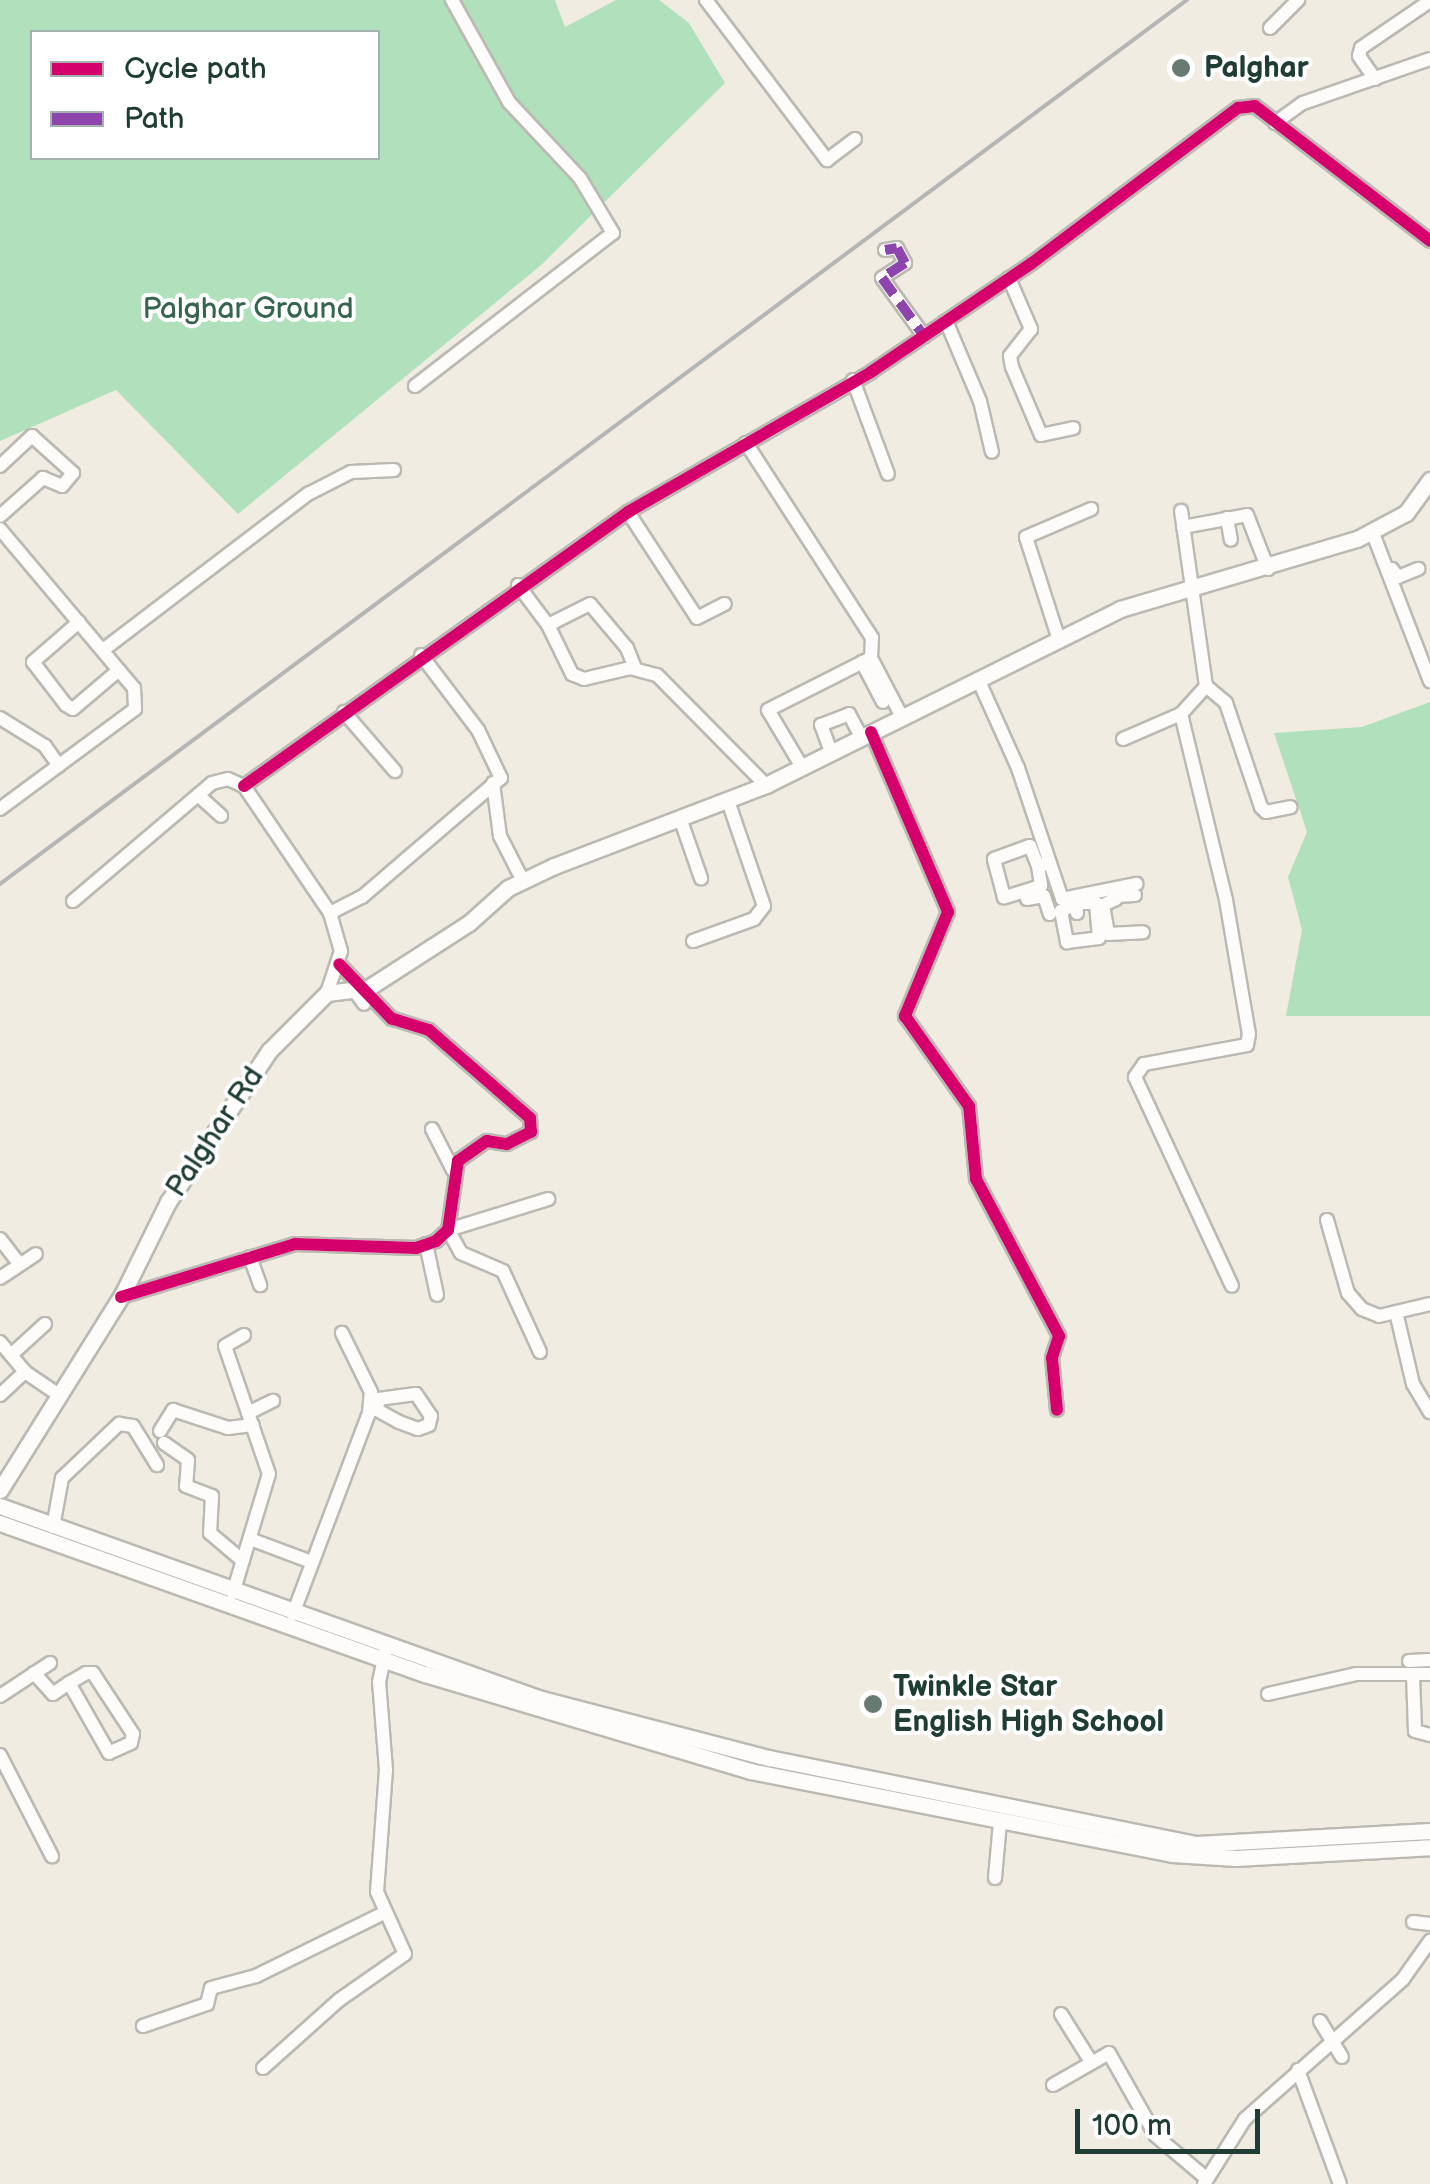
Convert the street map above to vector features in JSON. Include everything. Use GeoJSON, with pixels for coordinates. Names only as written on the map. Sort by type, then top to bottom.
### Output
{"type":"FeatureCollection","features":[{"type":"Feature","properties":{"kind":"main road"},"geometry":{"type":"LineString","coordinates":[[327,993],[362,994],[523,881],[766,785],[1120,609],[1268,568],[1374,530],[1406,513],[1430,480]]}},
{"type":"Feature","properties":{"kind":"main road","name":"Palghar Rd"},"geometry":{"type":"LineString","coordinates":[[0,1490],[120,1298],[168,1202],[259,1066],[327,993]]}},
{"type":"Feature","properties":{"kind":"main road"},"geometry":{"type":"LineString","coordinates":[[0,1506],[293,1614],[386,1654]]}},
{"type":"Feature","properties":{"kind":"main road"},"geometry":{"type":"LineString","coordinates":[[0,1523],[386,1654],[835,1780],[963,1807],[1197,1844],[1430,1830]]}},
{"type":"Feature","properties":{"kind":"main road"},"geometry":{"type":"LineString","coordinates":[[963,1807],[1000,1822],[1172,1854],[1236,1858],[1430,1847]]}},
{"type":"Feature","properties":{"kind":"street"},"geometry":{"type":"LineString","coordinates":[[415,386],[613,233],[580,178],[509,102],[452,0]]}},
{"type":"Feature","properties":{"kind":"street"},"geometry":{"type":"LineString","coordinates":[[706,0],[827,160],[855,139]]}},
{"type":"Feature","properties":{"kind":"street"},"geometry":{"type":"LineString","coordinates":[[1270,28],[1298,0]]}},
{"type":"Feature","properties":{"kind":"street"},"geometry":{"type":"LineString","coordinates":[[1376,79],[1359,56],[1362,48],[1430,1]]}},
{"type":"Feature","properties":{"kind":"street"},"geometry":{"type":"LineString","coordinates":[[1275,123],[1303,103],[1430,59]]}},
{"type":"Feature","properties":{"kind":"street"},"geometry":{"type":"LineString","coordinates":[[244,786],[518,585],[628,512],[924,336],[1009,278],[1238,108],[1255,106],[1430,241]]}},
{"type":"Feature","properties":{"kind":"street"},"geometry":{"type":"LineString","coordinates":[[885,250],[897,248],[906,263],[882,278],[924,336]]}},
{"type":"Feature","properties":{"kind":"street"},"geometry":{"type":"LineString","coordinates":[[1009,278],[1031,329],[1010,356],[1012,367],[1041,436],[1074,428]]}},
{"type":"Feature","properties":{"kind":"street"},"geometry":{"type":"LineString","coordinates":[[946,321],[980,402],[992,452]]}},
{"type":"Feature","properties":{"kind":"street"},"geometry":{"type":"LineString","coordinates":[[854,380],[888,474]]}},
{"type":"Feature","properties":{"kind":"street"},"geometry":{"type":"LineString","coordinates":[[0,466],[36,436],[73,476],[62,486],[42,478],[0,516]]}},
{"type":"Feature","properties":{"kind":"street"},"geometry":{"type":"LineString","coordinates":[[746,443],[872,638],[866,660],[883,702]]}},
{"type":"Feature","properties":{"kind":"street"},"geometry":{"type":"LineString","coordinates":[[102,650],[308,494],[352,472],[394,470]]}},
{"type":"Feature","properties":{"kind":"street"},"geometry":{"type":"LineString","coordinates":[[1060,640],[1026,538],[1090,510]]}},
{"type":"Feature","properties":{"kind":"street"},"geometry":{"type":"LineString","coordinates":[[1181,511],[1206,686],[1226,703],[1262,807],[1291,807]]}},
{"type":"Feature","properties":{"kind":"street"},"geometry":{"type":"LineString","coordinates":[[628,512],[698,618],[725,604]]}},
{"type":"Feature","properties":{"kind":"street"},"geometry":{"type":"LineString","coordinates":[[1184,527],[1226,518],[1250,519],[1268,568]]}},
{"type":"Feature","properties":{"kind":"street"},"geometry":{"type":"LineString","coordinates":[[1226,518],[1232,540]]}},
{"type":"Feature","properties":{"kind":"street"},"geometry":{"type":"LineString","coordinates":[[0,529],[134,688],[135,709],[0,809]]}},
{"type":"Feature","properties":{"kind":"street"},"geometry":{"type":"LineString","coordinates":[[1374,530],[1395,576],[1418,569]]}},
{"type":"Feature","properties":{"kind":"street"},"geometry":{"type":"LineString","coordinates":[[1374,530],[1430,681]]}},
{"type":"Feature","properties":{"kind":"street"},"geometry":{"type":"LineString","coordinates":[[518,585],[548,626],[572,674],[584,679],[634,668],[674,688],[766,785]]}},
{"type":"Feature","properties":{"kind":"street"},"geometry":{"type":"LineString","coordinates":[[548,626],[590,604],[627,648],[634,668]]}},
{"type":"Feature","properties":{"kind":"street"},"geometry":{"type":"LineString","coordinates":[[78,622],[33,662],[69,709],[119,670]]}},
{"type":"Feature","properties":{"kind":"street"},"geometry":{"type":"LineString","coordinates":[[330,912],[362,898],[493,784],[502,770],[421,655]]}},
{"type":"Feature","properties":{"kind":"street"},"geometry":{"type":"LineString","coordinates":[[866,660],[902,717]]}},
{"type":"Feature","properties":{"kind":"street"},"geometry":{"type":"LineString","coordinates":[[802,767],[768,710],[866,660]]}},
{"type":"Feature","properties":{"kind":"street"},"geometry":{"type":"LineString","coordinates":[[978,679],[1044,864],[1040,886],[1004,897],[994,859],[1030,846],[1044,864],[1072,903]]}},
{"type":"Feature","properties":{"kind":"street"},"geometry":{"type":"LineString","coordinates":[[1124,740],[1181,714],[1206,686]]}},
{"type":"Feature","properties":{"kind":"street"},"geometry":{"type":"LineString","coordinates":[[344,712],[394,771]]}},
{"type":"Feature","properties":{"kind":"street"},"geometry":{"type":"LineString","coordinates":[[832,752],[822,724],[849,714],[866,734],[948,912],[905,1016],[969,1106],[976,1178],[1059,1336],[1052,1358],[1057,1410]]}},
{"type":"Feature","properties":{"kind":"street"},"geometry":{"type":"LineString","coordinates":[[1181,714],[1226,900],[1249,1034],[1247,1045],[1144,1064],[1136,1077],[1232,1286]]}},
{"type":"Feature","properties":{"kind":"street"},"geometry":{"type":"LineString","coordinates":[[0,718],[44,746],[59,766]]}},
{"type":"Feature","properties":{"kind":"street"},"geometry":{"type":"LineString","coordinates":[[73,901],[218,780],[244,786],[330,912],[339,964],[362,994],[392,1019],[430,1030],[534,1126],[507,1144],[477,1145],[453,1170]]}},
{"type":"Feature","properties":{"kind":"street"},"geometry":{"type":"LineString","coordinates":[[493,784],[500,836],[523,881]]}},
{"type":"Feature","properties":{"kind":"street"},"geometry":{"type":"LineString","coordinates":[[198,795],[222,816]]}},
{"type":"Feature","properties":{"kind":"street"},"geometry":{"type":"LineString","coordinates":[[693,941],[754,919],[764,906],[728,801]]}},
{"type":"Feature","properties":{"kind":"street"},"geometry":{"type":"LineString","coordinates":[[680,818],[701,878]]}},
{"type":"Feature","properties":{"kind":"street"},"geometry":{"type":"LineString","coordinates":[[1050,914],[1072,903],[1135,890]]}},
{"type":"Feature","properties":{"kind":"street"},"geometry":{"type":"LineString","coordinates":[[1015,904],[1039,894],[1056,933]]}},
{"type":"Feature","properties":{"kind":"street"},"geometry":{"type":"LineString","coordinates":[[1114,894],[1103,905],[1108,934],[1143,932]]}},
{"type":"Feature","properties":{"kind":"street","name":"Palghar Rd"},"geometry":{"type":"LineString","coordinates":[[327,993],[339,964]]}},
{"type":"Feature","properties":{"kind":"street"},"geometry":{"type":"LineString","coordinates":[[432,1129],[453,1170],[448,1230],[461,1253],[503,1271],[540,1352]]}},
{"type":"Feature","properties":{"kind":"street"},"geometry":{"type":"LineString","coordinates":[[120,1298],[295,1244],[426,1244],[448,1230],[548,1198]]}},
{"type":"Feature","properties":{"kind":"street"},"geometry":{"type":"LineString","coordinates":[[1326,1220],[1348,1293],[1379,1316],[1430,1304]]}},
{"type":"Feature","properties":{"kind":"street"},"geometry":{"type":"LineString","coordinates":[[0,1240],[18,1262]]}},
{"type":"Feature","properties":{"kind":"street"},"geometry":{"type":"LineString","coordinates":[[426,1244],[437,1295]]}},
{"type":"Feature","properties":{"kind":"street"},"geometry":{"type":"LineString","coordinates":[[0,1278],[18,1262],[36,1254]]}},
{"type":"Feature","properties":{"kind":"street"},"geometry":{"type":"LineString","coordinates":[[250,1256],[260,1284]]}},
{"type":"Feature","properties":{"kind":"street"},"geometry":{"type":"LineString","coordinates":[[1396,1312],[1413,1384],[1430,1412]]}},
{"type":"Feature","properties":{"kind":"street"},"geometry":{"type":"LineString","coordinates":[[10,1355],[45,1324]]}},
{"type":"Feature","properties":{"kind":"street"},"geometry":{"type":"LineString","coordinates":[[293,1614],[374,1401],[342,1333]]}},
{"type":"Feature","properties":{"kind":"street"},"geometry":{"type":"LineString","coordinates":[[234,1593],[269,1474],[225,1346],[244,1335]]}},
{"type":"Feature","properties":{"kind":"street"},"geometry":{"type":"LineString","coordinates":[[0,1342],[25,1372],[59,1395]]}},
{"type":"Feature","properties":{"kind":"street"},"geometry":{"type":"LineString","coordinates":[[0,1395],[25,1372]]}},
{"type":"Feature","properties":{"kind":"street"},"geometry":{"type":"LineString","coordinates":[[243,1561],[210,1533],[212,1496],[186,1486],[188,1460],[162,1437],[174,1410],[228,1428],[251,1419],[273,1401]]}},
{"type":"Feature","properties":{"kind":"street"},"geometry":{"type":"LineString","coordinates":[[53,1527],[62,1478],[119,1424],[133,1426],[156,1465]]}},
{"type":"Feature","properties":{"kind":"street"},"geometry":{"type":"LineString","coordinates":[[250,1539],[312,1562]]}},
{"type":"Feature","properties":{"kind":"street"},"geometry":{"type":"LineString","coordinates":[[262,2068],[340,2000],[400,1962],[406,1954],[382,1914],[376,1850],[386,1770],[379,1682],[386,1654]]}},
{"type":"Feature","properties":{"kind":"street"},"geometry":{"type":"LineString","coordinates":[[1268,1694],[1430,1660]]}},
{"type":"Feature","properties":{"kind":"street"},"geometry":{"type":"LineString","coordinates":[[0,1696],[50,1662]]}},
{"type":"Feature","properties":{"kind":"street"},"geometry":{"type":"LineString","coordinates":[[1411,1667],[1430,1674]]}},
{"type":"Feature","properties":{"kind":"street"},"geometry":{"type":"LineString","coordinates":[[1411,1667],[1416,1731],[1430,1735]]}},
{"type":"Feature","properties":{"kind":"street"},"geometry":{"type":"LineString","coordinates":[[34,1674],[48,1693],[93,1673],[133,1734],[131,1744],[116,1752],[104,1748],[69,1684]]}},
{"type":"Feature","properties":{"kind":"street"},"geometry":{"type":"LineString","coordinates":[[0,1755],[52,1856]]}},
{"type":"Feature","properties":{"kind":"street"},"geometry":{"type":"LineString","coordinates":[[995,1878],[1000,1822]]}},
{"type":"Feature","properties":{"kind":"street"},"geometry":{"type":"LineString","coordinates":[[143,2026],[207,2004],[211,1988],[256,1976],[382,1914]]}},
{"type":"Feature","properties":{"kind":"street"},"geometry":{"type":"LineString","coordinates":[[1413,1922],[1430,1924]]}},
{"type":"Feature","properties":{"kind":"street"},"geometry":{"type":"LineString","coordinates":[[1053,2085],[1090,2060],[1109,2053],[1156,2136],[1205,2181],[1244,2120],[1335,2042],[1430,1941]]}},
{"type":"Feature","properties":{"kind":"street"},"geometry":{"type":"LineString","coordinates":[[1420,1955],[1430,1967]]}},
{"type":"Feature","properties":{"kind":"street"},"geometry":{"type":"LineString","coordinates":[[1061,2014],[1090,2060]]}},
{"type":"Feature","properties":{"kind":"street"},"geometry":{"type":"LineString","coordinates":[[1320,2021],[1342,2057]]}},
{"type":"Feature","properties":{"kind":"street"},"geometry":{"type":"LineString","coordinates":[[1298,2070],[1340,2184]]}},
{"type":"Feature","properties":{"kind":"green space","name":"Palghar Ground"},"geometry":{"type":"Polygon","coordinates":[[[0,0],[555,0],[565,27],[616,0],[659,0],[689,23],[725,83],[540,266],[238,514],[116,390],[0,441],[0,0]]]}},
{"type":"Feature","properties":{"kind":"green space"},"geometry":{"type":"Polygon","coordinates":[[[1430,702],[1430,1016],[1286,1016],[1302,930],[1288,877],[1307,832],[1274,733],[1362,727],[1430,702]]]}},
{"type":"Feature","properties":{"kind":"railway"},"geometry":{"type":"LineString","coordinates":[[0,884],[1187,0]]}},
{"type":"Feature","properties":{"kind":"marked path"},"geometry":{"type":"LineString","coordinates":[[885,250],[897,248],[905,263],[882,278],[924,336]]}},
{"type":"Feature","properties":{"kind":"cycle path"},"geometry":{"type":"LineString","coordinates":[[244,786],[628,512],[871,372],[1032,263],[1238,108],[1255,106],[1430,241]]}},
{"type":"Feature","properties":{"kind":"cycle path"},"geometry":{"type":"LineString","coordinates":[[871,732],[948,912],[905,1016],[969,1106],[976,1179],[1059,1336],[1052,1358],[1057,1410]]}},
{"type":"Feature","properties":{"kind":"cycle path"},"geometry":{"type":"LineString","coordinates":[[121,1297],[295,1244],[416,1248],[436,1241],[448,1230],[458,1161],[487,1141],[507,1144],[531,1132],[530,1118],[429,1030],[392,1019],[339,964]]}},
{"type":"Feature","properties":{"kind":"place","name":"Palghar"},"geometry":{"type":"Point","coordinates":[1181,68]}},
{"type":"Feature","properties":{"kind":"place","name":"Twinkle Star English High School"},"geometry":{"type":"Point","coordinates":[873,1704]}}]}
